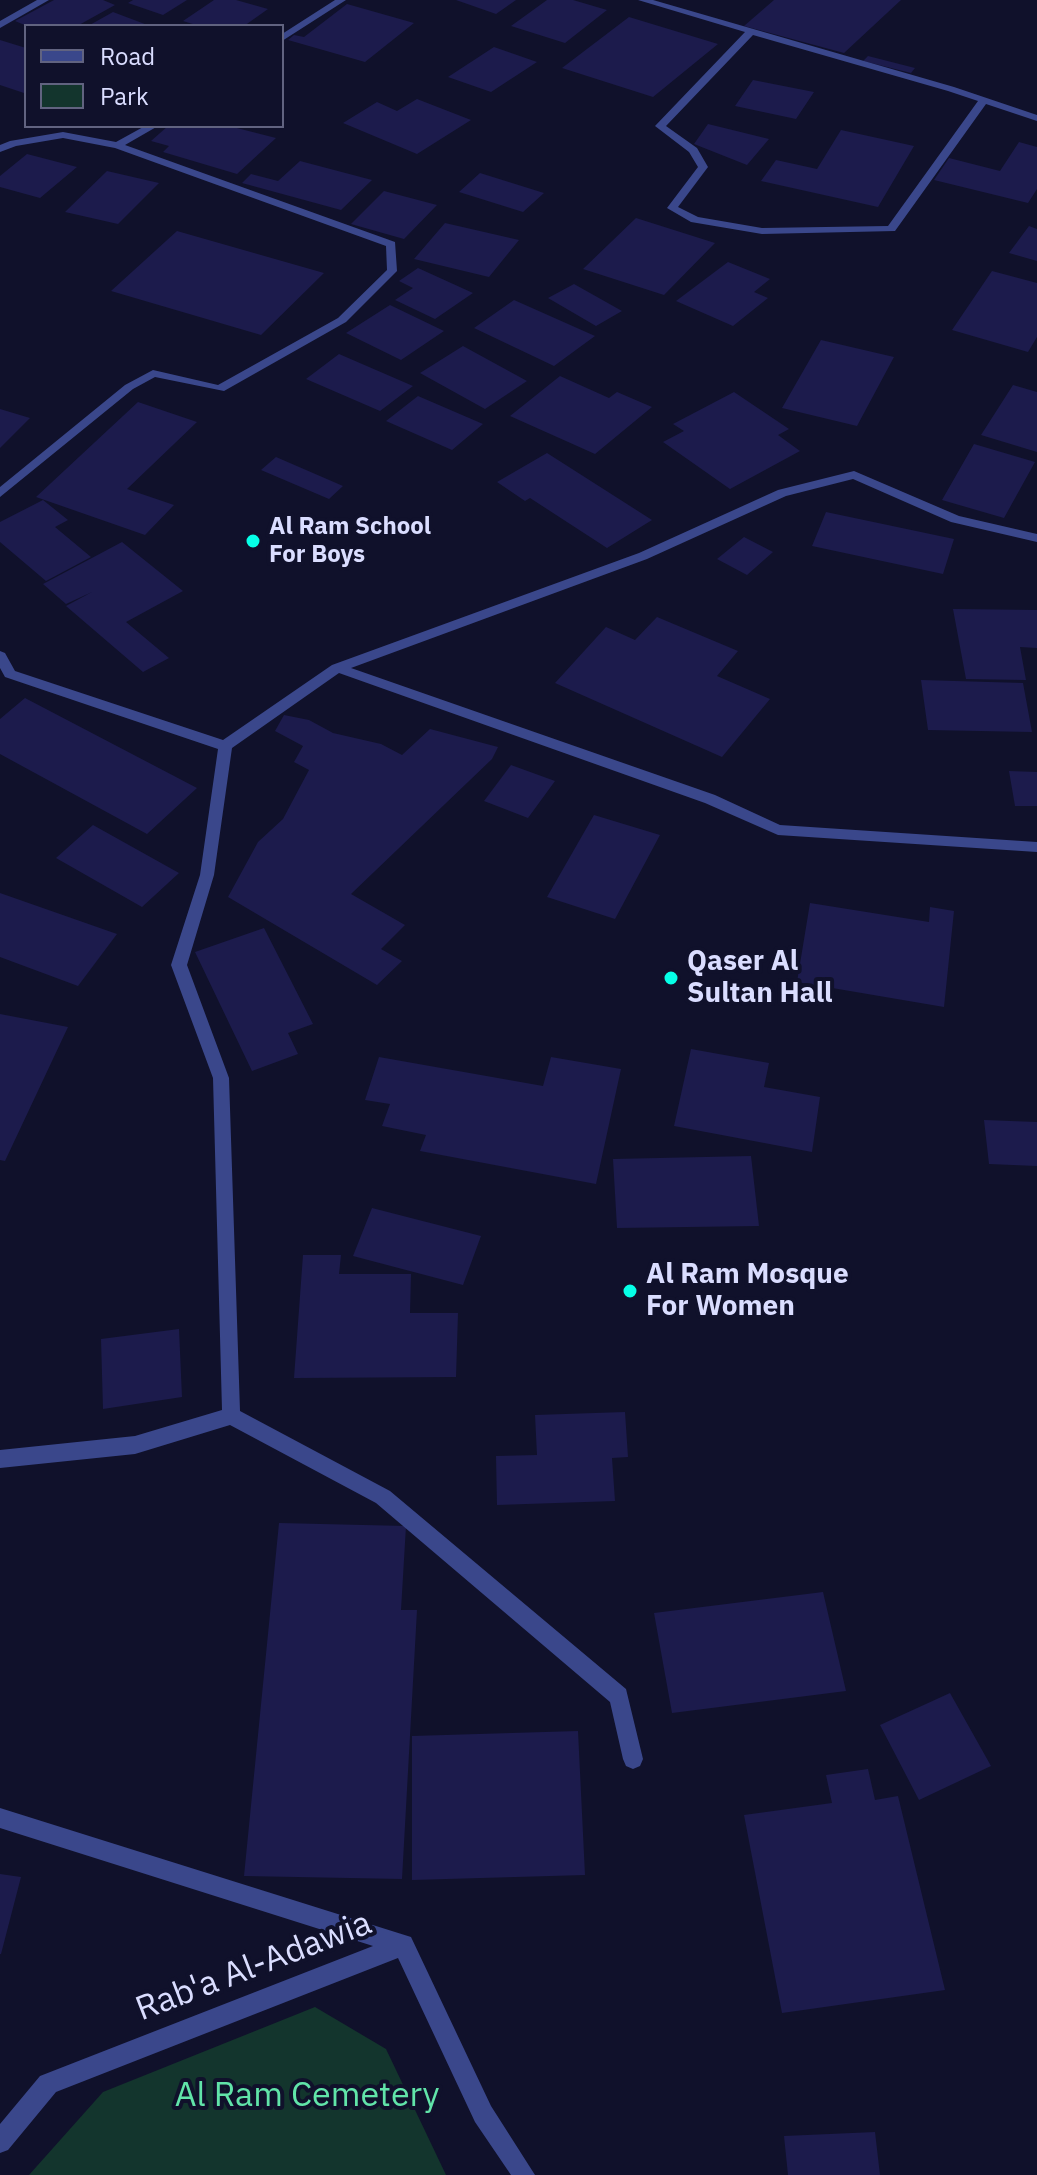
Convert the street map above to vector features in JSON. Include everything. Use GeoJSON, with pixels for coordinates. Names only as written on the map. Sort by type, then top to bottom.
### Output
{"type":"FeatureCollection","features":[{"type":"Feature","properties":{"kind":"street"},"geometry":{"type":"LineString","coordinates":[[0,25],[44,0]]}},
{"type":"Feature","properties":{"kind":"street"},"geometry":{"type":"LineString","coordinates":[[284,37],[341,0]]}},
{"type":"Feature","properties":{"kind":"street"},"geometry":{"type":"LineString","coordinates":[[643,0],[1037,118]]}},
{"type":"Feature","properties":{"kind":"street"},"geometry":{"type":"LineString","coordinates":[[751,31],[660,126],[693,150],[703,167],[672,208],[695,220],[762,231],[891,229],[984,100]]}},
{"type":"Feature","properties":{"kind":"street"},"geometry":{"type":"LineString","coordinates":[[117,145],[149,128]]}},
{"type":"Feature","properties":{"kind":"street"},"geometry":{"type":"LineString","coordinates":[[0,149],[14,143],[63,135],[117,145],[391,244],[392,271],[342,320],[220,389],[153,373],[129,387],[0,493]]}},
{"type":"Feature","properties":{"kind":"street"},"geometry":{"type":"LineString","coordinates":[[231,1416],[221,1078],[179,965],[207,875],[225,746],[337,668],[643,556],[782,493],[854,475],[955,519],[1037,538]]}},
{"type":"Feature","properties":{"kind":"street"},"geometry":{"type":"LineString","coordinates":[[0,656],[10,674],[225,746]]}},
{"type":"Feature","properties":{"kind":"street"},"geometry":{"type":"LineString","coordinates":[[337,668],[710,799],[778,830],[1037,847]]}},
{"type":"Feature","properties":{"kind":"street"},"geometry":{"type":"LineString","coordinates":[[0,1459],[135,1445],[231,1416],[383,1497],[619,1696],[633,1759]]}},
{"type":"Feature","properties":{"kind":"street"},"geometry":{"type":"LineString","coordinates":[[0,1818],[403,1945]]}},
{"type":"Feature","properties":{"kind":"street","name":"Rab'a Al-Adawia"},"geometry":{"type":"LineString","coordinates":[[0,2142],[48,2084],[403,1945],[483,2114],[524,2175]]}},
{"type":"Feature","properties":{"kind":"green space","name":"Al Ram Cemetery"},"geometry":{"type":"Polygon","coordinates":[[[315,2007],[386,2049],[446,2175],[29,2175],[103,2092],[315,2007]]]}},
{"type":"Feature","properties":{"kind":"building"},"geometry":{"type":"Polygon","coordinates":[[[54,0],[103,0],[115,5],[81,24],[24,25],[15,21],[54,0]]]}},
{"type":"Feature","properties":{"kind":"building"},"geometry":{"type":"Polygon","coordinates":[[[133,0],[187,0],[163,15],[128,3],[133,0]]]}},
{"type":"Feature","properties":{"kind":"building"},"geometry":{"type":"Polygon","coordinates":[[[214,0],[236,0],[268,9],[247,24],[193,24],[183,21],[214,0]]]}},
{"type":"Feature","properties":{"kind":"building"},"geometry":{"type":"Polygon","coordinates":[[[456,0],[516,0],[496,14],[456,0]]]}},
{"type":"Feature","properties":{"kind":"building"},"geometry":{"type":"Polygon","coordinates":[[[547,0],[573,0],[607,10],[565,43],[511,26],[547,0]]]}},
{"type":"Feature","properties":{"kind":"building"},"geometry":{"type":"Polygon","coordinates":[[[774,0],[901,0],[844,53],[744,26],[774,0]]]}},
{"type":"Feature","properties":{"kind":"building"},"geometry":{"type":"Polygon","coordinates":[[[347,4],[414,23],[365,62],[288,40],[294,35],[304,37],[347,4]]]}},
{"type":"Feature","properties":{"kind":"building"},"geometry":{"type":"Polygon","coordinates":[[[113,12],[145,24],[92,24],[113,12]]]}},
{"type":"Feature","properties":{"kind":"building"},"geometry":{"type":"Polygon","coordinates":[[[629,17],[718,44],[653,97],[562,68],[629,17]]]}},
{"type":"Feature","properties":{"kind":"building"},"geometry":{"type":"Polygon","coordinates":[[[0,40],[24,47],[24,93],[0,85],[0,40]]]}},
{"type":"Feature","properties":{"kind":"building"},"geometry":{"type":"Polygon","coordinates":[[[494,47],[537,62],[491,92],[448,77],[494,47]]]}},
{"type":"Feature","properties":{"kind":"building"},"geometry":{"type":"Polygon","coordinates":[[[868,56],[915,68],[911,73],[863,61],[868,56]]]}},
{"type":"Feature","properties":{"kind":"building"},"geometry":{"type":"Polygon","coordinates":[[[753,80],[814,92],[796,119],[735,106],[753,80]]]}},
{"type":"Feature","properties":{"kind":"building"},"geometry":{"type":"Polygon","coordinates":[[[417,99],[471,120],[417,154],[343,123],[377,102],[397,111],[417,99]]]}},
{"type":"Feature","properties":{"kind":"building"},"geometry":{"type":"Polygon","coordinates":[[[708,124],[769,139],[747,165],[694,144],[708,124]]]}},
{"type":"Feature","properties":{"kind":"building"},"geometry":{"type":"Polygon","coordinates":[[[166,128],[237,128],[276,138],[237,174],[163,152],[169,146],[151,141],[166,128]]]}},
{"type":"Feature","properties":{"kind":"building"},"geometry":{"type":"Polygon","coordinates":[[[841,130],[914,146],[878,207],[761,181],[776,160],[817,169],[841,130]]]}},
{"type":"Feature","properties":{"kind":"building"},"geometry":{"type":"Polygon","coordinates":[[[1019,142],[1037,147],[1037,189],[1028,203],[934,180],[949,158],[1000,171],[1019,142]]]}},
{"type":"Feature","properties":{"kind":"building"},"geometry":{"type":"Polygon","coordinates":[[[27,154],[77,167],[40,198],[0,187],[0,176],[27,154]]]}},
{"type":"Feature","properties":{"kind":"building"},"geometry":{"type":"Polygon","coordinates":[[[300,161],[372,180],[341,210],[242,183],[251,174],[278,181],[300,161]]]}},
{"type":"Feature","properties":{"kind":"building"},"geometry":{"type":"Polygon","coordinates":[[[107,171],[159,183],[118,224],[65,212],[107,171]]]}},
{"type":"Feature","properties":{"kind":"building"},"geometry":{"type":"Polygon","coordinates":[[[480,173],[544,193],[523,212],[459,192],[480,173]]]}},
{"type":"Feature","properties":{"kind":"building"},"geometry":{"type":"Polygon","coordinates":[[[384,191],[437,205],[404,239],[351,224],[384,191]]]}},
{"type":"Feature","properties":{"kind":"building"},"geometry":{"type":"Polygon","coordinates":[[[636,218],[715,243],[664,295],[583,269],[636,218]]]}},
{"type":"Feature","properties":{"kind":"building"},"geometry":{"type":"Polygon","coordinates":[[[445,223],[519,240],[489,277],[414,259],[445,223]]]}},
{"type":"Feature","properties":{"kind":"building"},"geometry":{"type":"Polygon","coordinates":[[[1029,226],[1037,229],[1037,261],[1009,253],[1029,226]]]}},
{"type":"Feature","properties":{"kind":"building"},"geometry":{"type":"Polygon","coordinates":[[[177,231],[324,273],[261,335],[111,291],[177,231]]]}},
{"type":"Feature","properties":{"kind":"building"},"geometry":{"type":"Polygon","coordinates":[[[728,262],[770,279],[754,292],[768,298],[733,326],[676,301],[728,262]]]}},
{"type":"Feature","properties":{"kind":"building"},"geometry":{"type":"Polygon","coordinates":[[[418,268],[473,293],[435,319],[395,300],[413,288],[399,281],[418,268]]]}},
{"type":"Feature","properties":{"kind":"building"},"geometry":{"type":"Polygon","coordinates":[[[992,271],[1037,283],[1037,337],[1028,352],[952,330],[992,271]]]}},
{"type":"Feature","properties":{"kind":"building"},"geometry":{"type":"Polygon","coordinates":[[[574,284],[622,311],[596,326],[548,298],[574,284]]]}},
{"type":"Feature","properties":{"kind":"building"},"geometry":{"type":"Polygon","coordinates":[[[514,300],[595,336],[554,366],[474,328],[514,300]]]}},
{"type":"Feature","properties":{"kind":"building"},"geometry":{"type":"Polygon","coordinates":[[[390,305],[444,331],[401,360],[346,333],[390,305]]]}},
{"type":"Feature","properties":{"kind":"building"},"geometry":{"type":"Polygon","coordinates":[[[821,340],[894,357],[857,426],[782,408],[821,340]]]}},
{"type":"Feature","properties":{"kind":"building"},"geometry":{"type":"Polygon","coordinates":[[[463,346],[527,381],[485,409],[420,373],[463,346]]]}},
{"type":"Feature","properties":{"kind":"building"},"geometry":{"type":"Polygon","coordinates":[[[339,354],[413,386],[380,411],[306,379],[339,354]]]}},
{"type":"Feature","properties":{"kind":"building"},"geometry":{"type":"Polygon","coordinates":[[[560,376],[609,398],[617,392],[652,407],[595,454],[510,416],[560,376]]]}},
{"type":"Feature","properties":{"kind":"building"},"geometry":{"type":"Polygon","coordinates":[[[1013,385],[1037,392],[1037,452],[981,435],[1013,385]]]}},
{"type":"Feature","properties":{"kind":"building"},"geometry":{"type":"Polygon","coordinates":[[[734,392],[789,429],[778,435],[800,451],[730,489],[663,442],[684,431],[673,424],[734,392]]]}},
{"type":"Feature","properties":{"kind":"building"},"geometry":{"type":"Polygon","coordinates":[[[418,396],[483,424],[452,450],[386,421],[418,396]]]}},
{"type":"Feature","properties":{"kind":"building"},"geometry":{"type":"Polygon","coordinates":[[[138,402],[197,422],[127,489],[174,505],[145,535],[36,497],[138,402]]]}},
{"type":"Feature","properties":{"kind":"building"},"geometry":{"type":"Polygon","coordinates":[[[0,409],[30,418],[0,448],[0,409]]]}},
{"type":"Feature","properties":{"kind":"building"},"geometry":{"type":"Polygon","coordinates":[[[974,444],[1035,462],[1004,518],[942,500],[974,444]]]}},
{"type":"Feature","properties":{"kind":"building"},"geometry":{"type":"Polygon","coordinates":[[[547,453],[652,520],[607,548],[530,498],[525,501],[497,482],[547,453]]]}},
{"type":"Feature","properties":{"kind":"building"},"geometry":{"type":"Polygon","coordinates":[[[276,457],[343,486],[329,499],[261,470],[276,457]]]}},
{"type":"Feature","properties":{"kind":"building"},"geometry":{"type":"Polygon","coordinates":[[[43,500],[68,520],[55,527],[91,557],[46,581],[0,542],[0,522],[43,500]]]}},
{"type":"Feature","properties":{"kind":"building"},"geometry":{"type":"Polygon","coordinates":[[[826,512],[954,539],[943,574],[812,546],[826,512]]]}},
{"type":"Feature","properties":{"kind":"building"},"geometry":{"type":"Polygon","coordinates":[[[744,537],[773,552],[747,575],[717,559],[744,537]]]}},
{"type":"Feature","properties":{"kind":"building"},"geometry":{"type":"Polygon","coordinates":[[[122,542],[183,591],[126,622],[169,658],[143,672],[66,606],[92,592],[66,604],[43,584],[122,542]]]}},
{"type":"Feature","properties":{"kind":"building"},"geometry":{"type":"Polygon","coordinates":[[[953,609],[1037,610],[1037,648],[1020,647],[1026,680],[966,679],[953,609]]]}},
{"type":"Feature","properties":{"kind":"building"},"geometry":{"type":"Polygon","coordinates":[[[657,617],[738,651],[717,676],[770,699],[722,757],[555,683],[606,627],[635,640],[657,617]]]}},
{"type":"Feature","properties":{"kind":"building"},"geometry":{"type":"Polygon","coordinates":[[[921,680],[1023,683],[1032,732],[928,730],[921,680]]]}},
{"type":"Feature","properties":{"kind":"building"},"geometry":{"type":"Polygon","coordinates":[[[25,698],[197,788],[147,834],[0,754],[0,719],[25,698]]]}},
{"type":"Feature","properties":{"kind":"building"},"geometry":{"type":"Polygon","coordinates":[[[284,715],[309,720],[333,733],[381,744],[402,755],[430,729],[498,747],[492,759],[351,894],[405,925],[381,949],[402,961],[377,985],[228,897],[258,842],[283,819],[309,770],[294,762],[303,746],[275,731],[284,715]]]}},
{"type":"Feature","properties":{"kind":"building"},"geometry":{"type":"Polygon","coordinates":[[[511,765],[555,781],[528,818],[484,801],[511,765]]]}},
{"type":"Feature","properties":{"kind":"building"},"geometry":{"type":"Polygon","coordinates":[[[1009,771],[1037,772],[1037,806],[1015,806],[1009,771]]]}},
{"type":"Feature","properties":{"kind":"building"},"geometry":{"type":"Polygon","coordinates":[[[594,815],[660,835],[615,919],[547,897],[594,815]]]}},
{"type":"Feature","properties":{"kind":"building"},"geometry":{"type":"Polygon","coordinates":[[[93,825],[179,873],[142,907],[56,858],[93,825]]]}},
{"type":"Feature","properties":{"kind":"building"},"geometry":{"type":"Polygon","coordinates":[[[0,893],[117,934],[78,986],[0,957],[0,893]]]}},
{"type":"Feature","properties":{"kind":"building"},"geometry":{"type":"Polygon","coordinates":[[[810,903],[929,922],[930,907],[954,911],[944,1007],[797,982],[810,903]]]}},
{"type":"Feature","properties":{"kind":"building"},"geometry":{"type":"Polygon","coordinates":[[[264,928],[313,1024],[288,1033],[298,1054],[252,1071],[195,952],[264,928]]]}},
{"type":"Feature","properties":{"kind":"building"},"geometry":{"type":"Polygon","coordinates":[[[0,1014],[68,1027],[5,1161],[0,1160],[0,1014]]]}},
{"type":"Feature","properties":{"kind":"building"},"geometry":{"type":"Polygon","coordinates":[[[691,1049],[769,1063],[764,1087],[820,1097],[812,1152],[674,1126],[691,1049]]]}},
{"type":"Feature","properties":{"kind":"building"},"geometry":{"type":"Polygon","coordinates":[[[379,1057],[543,1086],[551,1057],[621,1069],[596,1184],[420,1151],[426,1135],[382,1126],[390,1104],[365,1100],[379,1057]]]}},
{"type":"Feature","properties":{"kind":"building"},"geometry":{"type":"Polygon","coordinates":[[[984,1120],[1037,1122],[1037,1166],[989,1164],[984,1120]]]}},
{"type":"Feature","properties":{"kind":"building"},"geometry":{"type":"Polygon","coordinates":[[[751,1156],[759,1226],[617,1228],[613,1159],[751,1156]]]}},
{"type":"Feature","properties":{"kind":"building"},"geometry":{"type":"Polygon","coordinates":[[[372,1208],[481,1236],[463,1285],[353,1256],[372,1208]]]}},
{"type":"Feature","properties":{"kind":"building"},"geometry":{"type":"Polygon","coordinates":[[[303,1255],[341,1255],[339,1274],[411,1274],[410,1313],[458,1313],[456,1377],[294,1378],[303,1255]]]}},
{"type":"Feature","properties":{"kind":"building"},"geometry":{"type":"Polygon","coordinates":[[[179,1329],[182,1397],[103,1409],[101,1339],[179,1329]]]}},
{"type":"Feature","properties":{"kind":"building"},"geometry":{"type":"Polygon","coordinates":[[[625,1412],[628,1457],[612,1458],[615,1501],[497,1505],[496,1456],[537,1455],[535,1415],[625,1412]]]}},
{"type":"Feature","properties":{"kind":"building"},"geometry":{"type":"Polygon","coordinates":[[[279,1523],[406,1526],[401,1610],[417,1610],[402,1879],[244,1876],[279,1523]]]}},
{"type":"Feature","properties":{"kind":"building"},"geometry":{"type":"Polygon","coordinates":[[[823,1592],[846,1691],[672,1713],[654,1613],[823,1592]]]}},
{"type":"Feature","properties":{"kind":"building"},"geometry":{"type":"Polygon","coordinates":[[[950,1693],[991,1766],[919,1800],[880,1725],[950,1693]]]}},
{"type":"Feature","properties":{"kind":"building"},"geometry":{"type":"Polygon","coordinates":[[[578,1731],[585,1875],[412,1880],[412,1736],[578,1731]]]}},
{"type":"Feature","properties":{"kind":"building"},"geometry":{"type":"Polygon","coordinates":[[[868,1769],[875,1800],[898,1796],[945,1990],[782,2013],[744,1815],[832,1803],[826,1775],[868,1769]]]}},
{"type":"Feature","properties":{"kind":"building"},"geometry":{"type":"Polygon","coordinates":[[[0,1874],[21,1877],[1,1954],[0,1954],[0,1874]]]}},
{"type":"Feature","properties":{"kind":"building"},"geometry":{"type":"Polygon","coordinates":[[[875,2132],[880,2175],[788,2175],[784,2136],[875,2132]]]}},
{"type":"Feature","properties":{"kind":"place","name":"Al Ram School For Boys"},"geometry":{"type":"Point","coordinates":[253,541]}},
{"type":"Feature","properties":{"kind":"place","name":"Qaser Al Sultan Hall"},"geometry":{"type":"Point","coordinates":[671,978]}},
{"type":"Feature","properties":{"kind":"place","name":"Al Ram Mosque For Women"},"geometry":{"type":"Point","coordinates":[630,1291]}}]}
